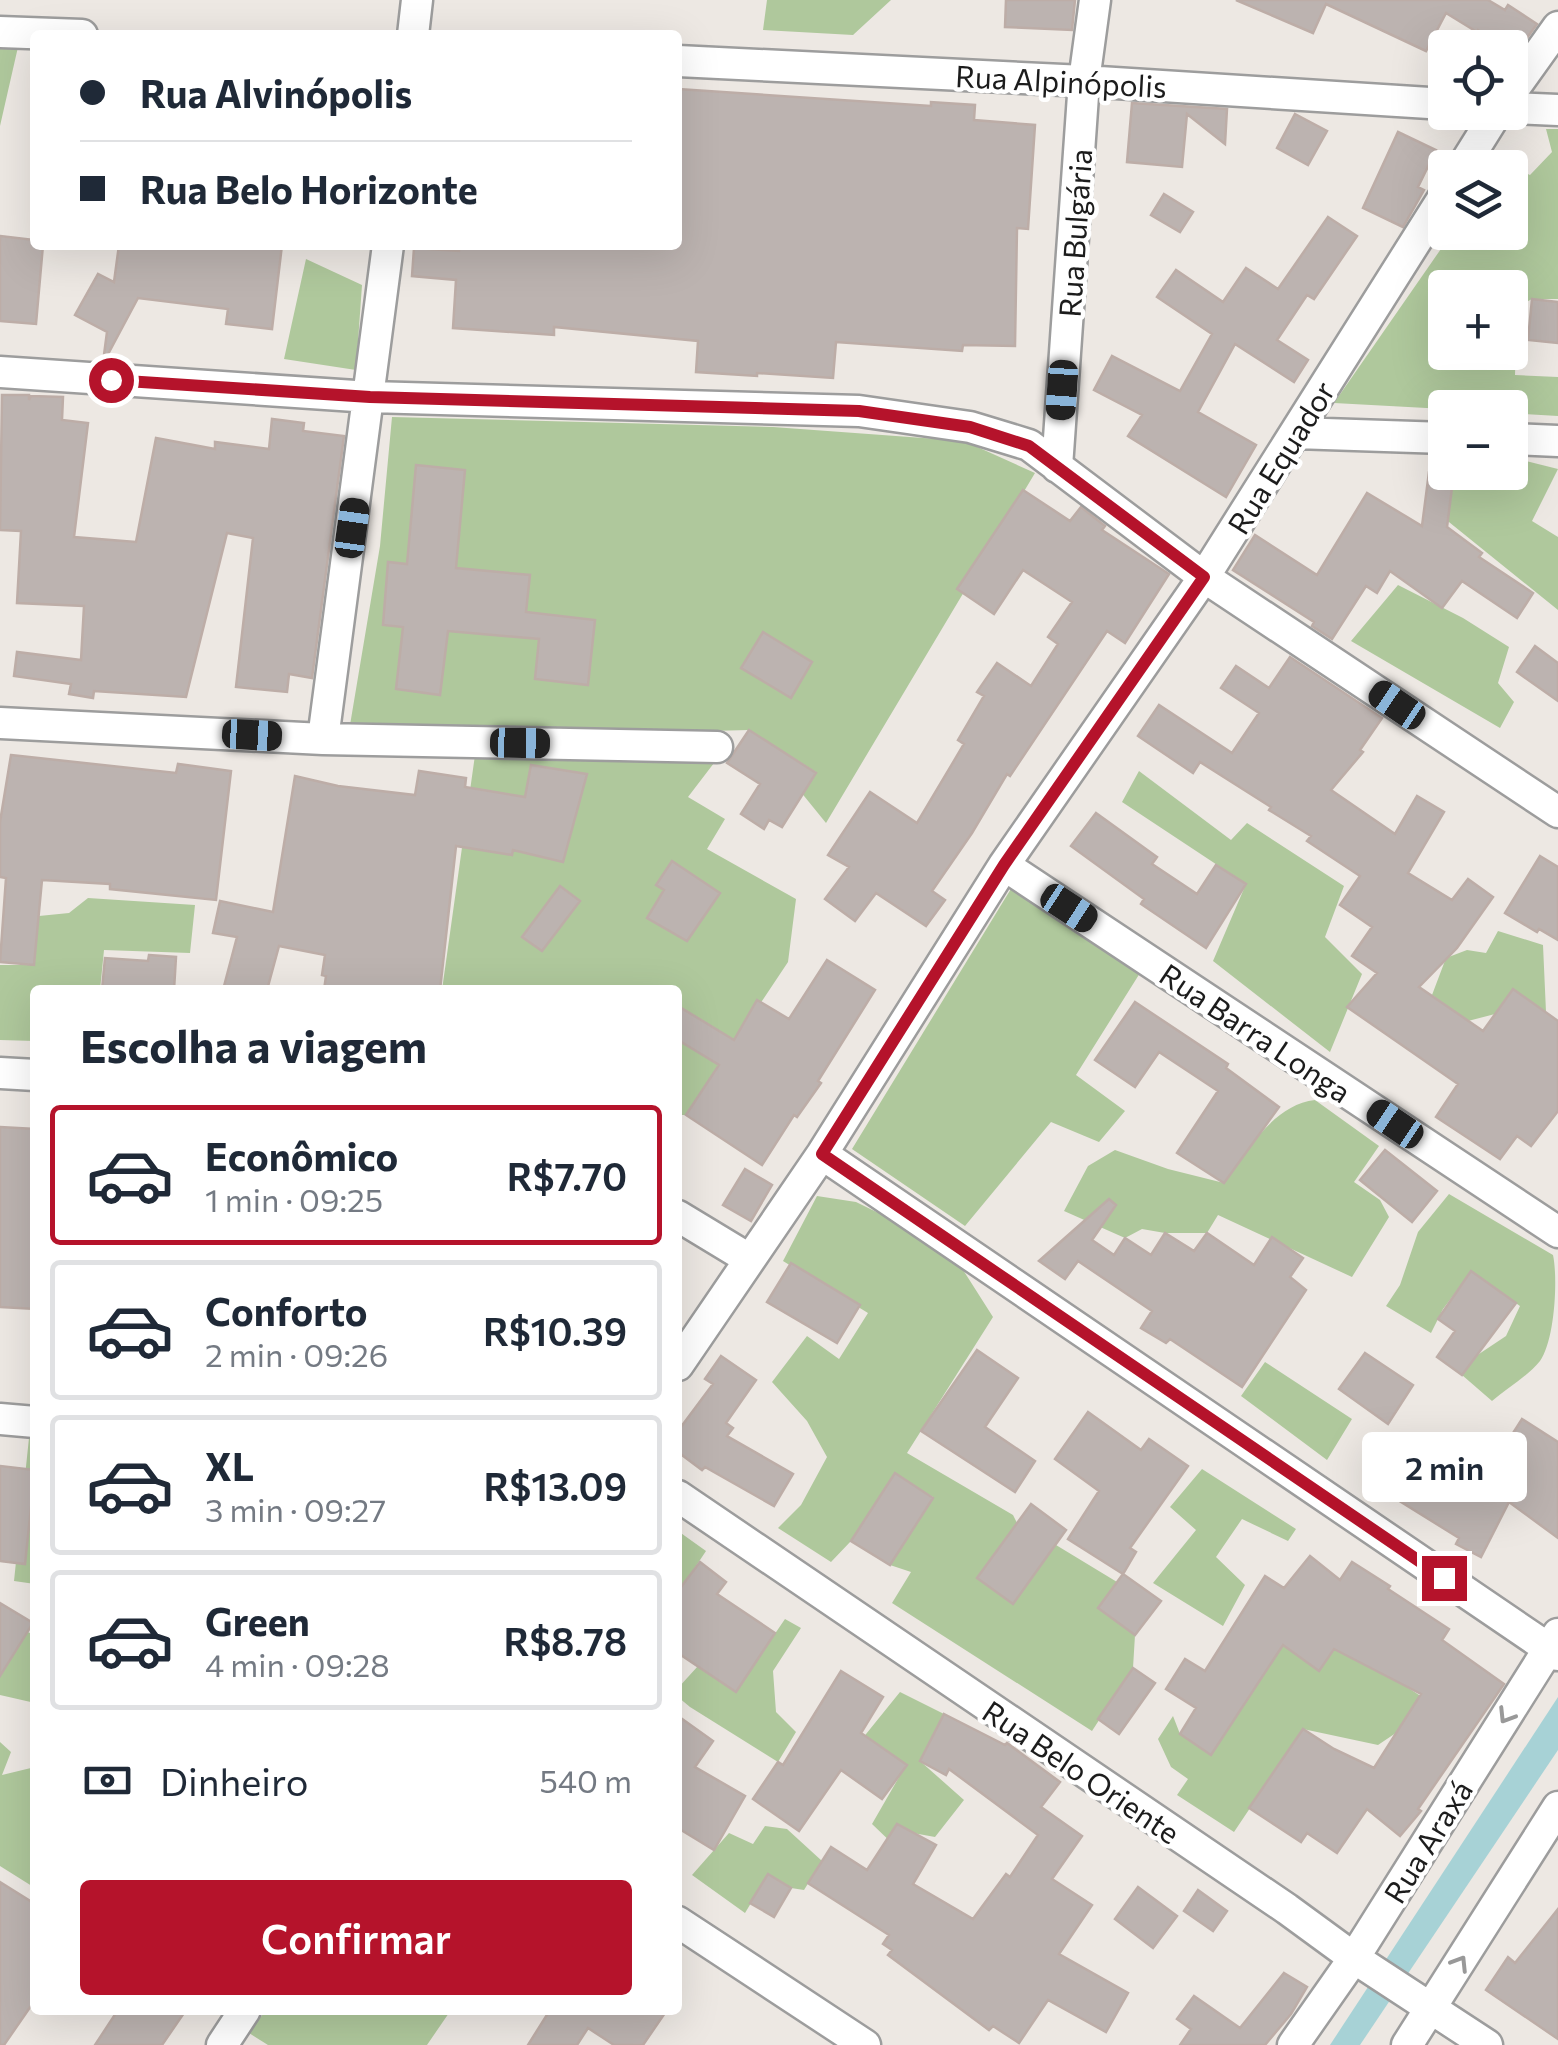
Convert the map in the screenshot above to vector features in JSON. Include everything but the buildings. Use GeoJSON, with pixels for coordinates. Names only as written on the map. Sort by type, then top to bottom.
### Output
{"type":"FeatureCollection","features":[{"type":"Feature","properties":{"kind":"street"},"geometry":{"type":"LineString","coordinates":[[414,30],[417,0]]}},
{"type":"Feature","properties":{"kind":"street","name":"Rua Bulgária"},"geometry":{"type":"LineString","coordinates":[[1057,467],[1084,81],[1095,0]]}},
{"type":"Feature","properties":{"kind":"street"},"geometry":{"type":"LineString","coordinates":[[1528,69],[1558,27]]}},
{"type":"Feature","properties":{"kind":"street"},"geometry":{"type":"LineString","coordinates":[[0,32],[30,33]]}},
{"type":"Feature","properties":{"kind":"street","name":"Rua Alpinópolis"},"geometry":{"type":"LineString","coordinates":[[682,61],[1428,103]]}},
{"type":"Feature","properties":{"kind":"street"},"geometry":{"type":"LineString","coordinates":[[1528,109],[1558,110]]}},
{"type":"Feature","properties":{"kind":"street","name":"Rua Equador"},"geometry":{"type":"LineString","coordinates":[[682,1359],[822,1154],[1004,865],[1204,577],[1428,222]]}},
{"type":"Feature","properties":{"kind":"street"},"geometry":{"type":"LineString","coordinates":[[324,739],[387,250]]}},
{"type":"Feature","properties":{"kind":"street"},"geometry":{"type":"LineString","coordinates":[[0,372],[370,397],[859,411],[970,427],[1029,446],[1204,577],[1558,812]]}},
{"type":"Feature","properties":{"kind":"street"},"geometry":{"type":"LineString","coordinates":[[1295,433],[1428,437]]}},
{"type":"Feature","properties":{"kind":"street"},"geometry":{"type":"LineString","coordinates":[[1528,440],[1558,441]]}},
{"type":"Feature","properties":{"kind":"street"},"geometry":{"type":"LineString","coordinates":[[0,723],[324,739],[716,747]]}},
{"type":"Feature","properties":{"kind":"street","name":"Rua Barra Longa"},"geometry":{"type":"LineString","coordinates":[[1004,865],[1558,1232]]}},
{"type":"Feature","properties":{"kind":"street"},"geometry":{"type":"LineString","coordinates":[[0,1073],[30,1075]]}},
{"type":"Feature","properties":{"kind":"street"},"geometry":{"type":"LineString","coordinates":[[822,1154],[1554,1646]]}},
{"type":"Feature","properties":{"kind":"street"},"geometry":{"type":"LineString","coordinates":[[682,1218],[749,1259]]}},
{"type":"Feature","properties":{"kind":"street"},"geometry":{"type":"LineString","coordinates":[[0,1420],[30,1422]]}},
{"type":"Feature","properties":{"kind":"street","name":"Rua Belo Oriente"},"geometry":{"type":"LineString","coordinates":[[682,1499],[1487,2045]]}},
{"type":"Feature","properties":{"kind":"street","name":"Rua Araxá"},"geometry":{"type":"LineString","coordinates":[[1293,2045],[1363,1964],[1554,1646]]}},
{"type":"Feature","properties":{"kind":"street"},"geometry":{"type":"LineString","coordinates":[[1407,2045],[1424,2004],[1558,1807]]}},
{"type":"Feature","properties":{"kind":"street"},"geometry":{"type":"LineString","coordinates":[[682,1925],[866,2045]]}},
{"type":"Feature","properties":{"kind":"street"},"geometry":{"type":"LineString","coordinates":[[229,2042],[242,2015]]}},
{"type":"Feature","properties":{"kind":"green space"},"geometry":{"type":"Polygon","coordinates":[[[767,0],[891,0],[853,35],[763,30],[767,0]]]}},
{"type":"Feature","properties":{"kind":"green space"},"geometry":{"type":"Polygon","coordinates":[[[0,44],[18,47],[0,126],[0,44]]]}},
{"type":"Feature","properties":{"kind":"green space"},"geometry":{"type":"Polygon","coordinates":[[[1546,129],[1558,129],[1558,299],[1528,301],[1528,270],[1428,270],[1428,370],[1515,370],[1515,375],[1558,377],[1558,416],[1528,414],[1528,390],[1428,390],[1428,408],[1334,403],[1440,250],[1528,250],[1530,175],[1552,152],[1546,129]]]}},
{"type":"Feature","properties":{"kind":"green space"},"geometry":{"type":"Polygon","coordinates":[[[306,259],[362,285],[356,370],[284,359],[306,259]]]}},
{"type":"Feature","properties":{"kind":"green space"},"geometry":{"type":"Polygon","coordinates":[[[392,417],[773,427],[964,441],[1035,473],[826,823],[800,791],[816,772],[749,730],[669,732],[350,725],[380,546],[392,417]]]}},
{"type":"Feature","properties":{"kind":"green space"},"geometry":{"type":"Polygon","coordinates":[[[1528,462],[1558,469],[1532,521],[1558,537],[1558,610],[1444,518],[1450,490],[1528,490],[1528,462]]]}},
{"type":"Feature","properties":{"kind":"green space"},"geometry":{"type":"Polygon","coordinates":[[[1398,585],[1509,647],[1498,683],[1514,702],[1500,728],[1351,641],[1398,585]]]}},
{"type":"Feature","properties":{"kind":"green space"},"geometry":{"type":"Polygon","coordinates":[[[475,755],[714,763],[688,797],[725,819],[707,849],[796,899],[788,962],[686,1115],[682,1115],[682,985],[443,985],[475,755]]]}},
{"type":"Feature","properties":{"kind":"green space"},"geometry":{"type":"Polygon","coordinates":[[[1139,771],[1231,840],[1247,823],[1344,886],[1325,937],[1362,974],[1330,1052],[1213,961],[1246,884],[1122,802],[1139,771]]]}},
{"type":"Feature","properties":{"kind":"green space"},"geometry":{"type":"Polygon","coordinates":[[[1017,879],[1140,973],[1076,1075],[1125,1111],[1099,1142],[1051,1122],[965,1226],[852,1149],[1017,879]]]}},
{"type":"Feature","properties":{"kind":"green space"},"geometry":{"type":"Polygon","coordinates":[[[88,898],[195,905],[190,953],[104,950],[100,985],[30,985],[30,1041],[0,1040],[0,965],[34,965],[39,916],[69,913],[88,898]]]}},
{"type":"Feature","properties":{"kind":"green space"},"geometry":{"type":"Polygon","coordinates":[[[1498,931],[1543,945],[1546,1012],[1513,990],[1495,1014],[1468,1021],[1432,995],[1446,958],[1467,950],[1486,953],[1498,931]]]}},
{"type":"Feature","properties":{"kind":"green space"},"geometry":{"type":"Polygon","coordinates":[[[1315,1100],[1379,1146],[1354,1182],[1380,1200],[1389,1217],[1352,1277],[1218,1215],[1207,1233],[1142,1229],[1125,1238],[1064,1211],[1088,1166],[1115,1150],[1224,1183],[1274,1120],[1286,1110],[1315,1100]]]}},
{"type":"Feature","properties":{"kind":"green space"},"geometry":{"type":"Polygon","coordinates":[[[1449,1194],[1553,1255],[1554,1309],[1545,1351],[1530,1372],[1492,1401],[1462,1375],[1476,1356],[1506,1336],[1520,1306],[1471,1272],[1443,1309],[1431,1333],[1386,1306],[1400,1285],[1418,1232],[1449,1194]]]}},
{"type":"Feature","properties":{"kind":"green space"},"geometry":{"type":"Polygon","coordinates":[[[817,1196],[856,1202],[897,1222],[958,1262],[993,1317],[907,1453],[1013,1515],[1017,1523],[977,1578],[1012,1604],[1056,1545],[1117,1582],[1098,1608],[1135,1635],[1133,1668],[1092,1731],[892,1603],[911,1572],[890,1565],[933,1497],[894,1474],[851,1541],[831,1562],[778,1528],[801,1505],[827,1457],[807,1421],[772,1382],[807,1336],[839,1359],[868,1313],[783,1261],[817,1196]]]}},
{"type":"Feature","properties":{"kind":"green space"},"geometry":{"type":"Polygon","coordinates":[[[1265,1362],[1352,1419],[1327,1460],[1241,1396],[1265,1362]]]}},
{"type":"Feature","properties":{"kind":"green space"},"geometry":{"type":"Polygon","coordinates":[[[29,1438],[30,1438],[30,1583],[14,1581],[29,1438]]]}},
{"type":"Feature","properties":{"kind":"green space"},"geometry":{"type":"Polygon","coordinates":[[[1202,1469],[1296,1529],[1288,1541],[1242,1519],[1216,1557],[1245,1585],[1223,1626],[1153,1583],[1196,1530],[1170,1507],[1202,1469]]]}},
{"type":"Feature","properties":{"kind":"green space"},"geometry":{"type":"Polygon","coordinates":[[[682,1534],[706,1551],[682,1587],[682,1534]]]}},
{"type":"Feature","properties":{"kind":"green space"},"geometry":{"type":"Polygon","coordinates":[[[1284,1602],[1320,1670],[1339,1643],[1436,1706],[1378,1745],[1303,1729],[1234,1832],[1177,1795],[1188,1779],[1171,1767],[1158,1739],[1173,1716],[1180,1734],[1211,1754],[1269,1667],[1284,1602]]]}},
{"type":"Feature","properties":{"kind":"green space"},"geometry":{"type":"Polygon","coordinates":[[[0,1604],[20,1629],[30,1633],[30,1702],[0,1695],[0,1604]]]}},
{"type":"Feature","properties":{"kind":"green space"},"geometry":{"type":"Polygon","coordinates":[[[785,1619],[801,1628],[773,1671],[776,1712],[796,1732],[778,1762],[682,1700],[682,1684],[698,1666],[736,1691],[785,1619]]]}},
{"type":"Feature","properties":{"kind":"green space"},"geometry":{"type":"Polygon","coordinates":[[[900,1692],[944,1714],[920,1761],[964,1800],[935,1837],[913,1833],[896,1847],[872,1824],[906,1765],[841,1765],[900,1692]]]}},
{"type":"Feature","properties":{"kind":"green space"},"geometry":{"type":"Polygon","coordinates":[[[0,1742],[11,1752],[2,1775],[30,1768],[30,1885],[0,1866],[0,1742]]]}},
{"type":"Feature","properties":{"kind":"green space"},"geometry":{"type":"Polygon","coordinates":[[[765,1826],[787,1829],[822,1861],[804,1890],[791,1888],[768,1875],[745,1913],[692,1875],[729,1833],[753,1844],[765,1826]]]}},
{"type":"Feature","properties":{"kind":"green space"},"geometry":{"type":"Polygon","coordinates":[[[262,2015],[448,2015],[427,2045],[268,2045],[249,2033],[262,2015]]]}},
{"type":"Feature","properties":{"kind":"water"},"geometry":{"type":"Polygon","coordinates":[[[1558,1697],[1558,1750],[1360,2045],[1330,2045],[1558,1697]]]}},
{"type":"Feature","properties":{"kind":"route"},"geometry":{"type":"LineString","coordinates":[[111,380],[370,397],[859,411],[970,427],[1029,446],[1204,577],[1004,865],[822,1154],[1444,1578]]}}]}
